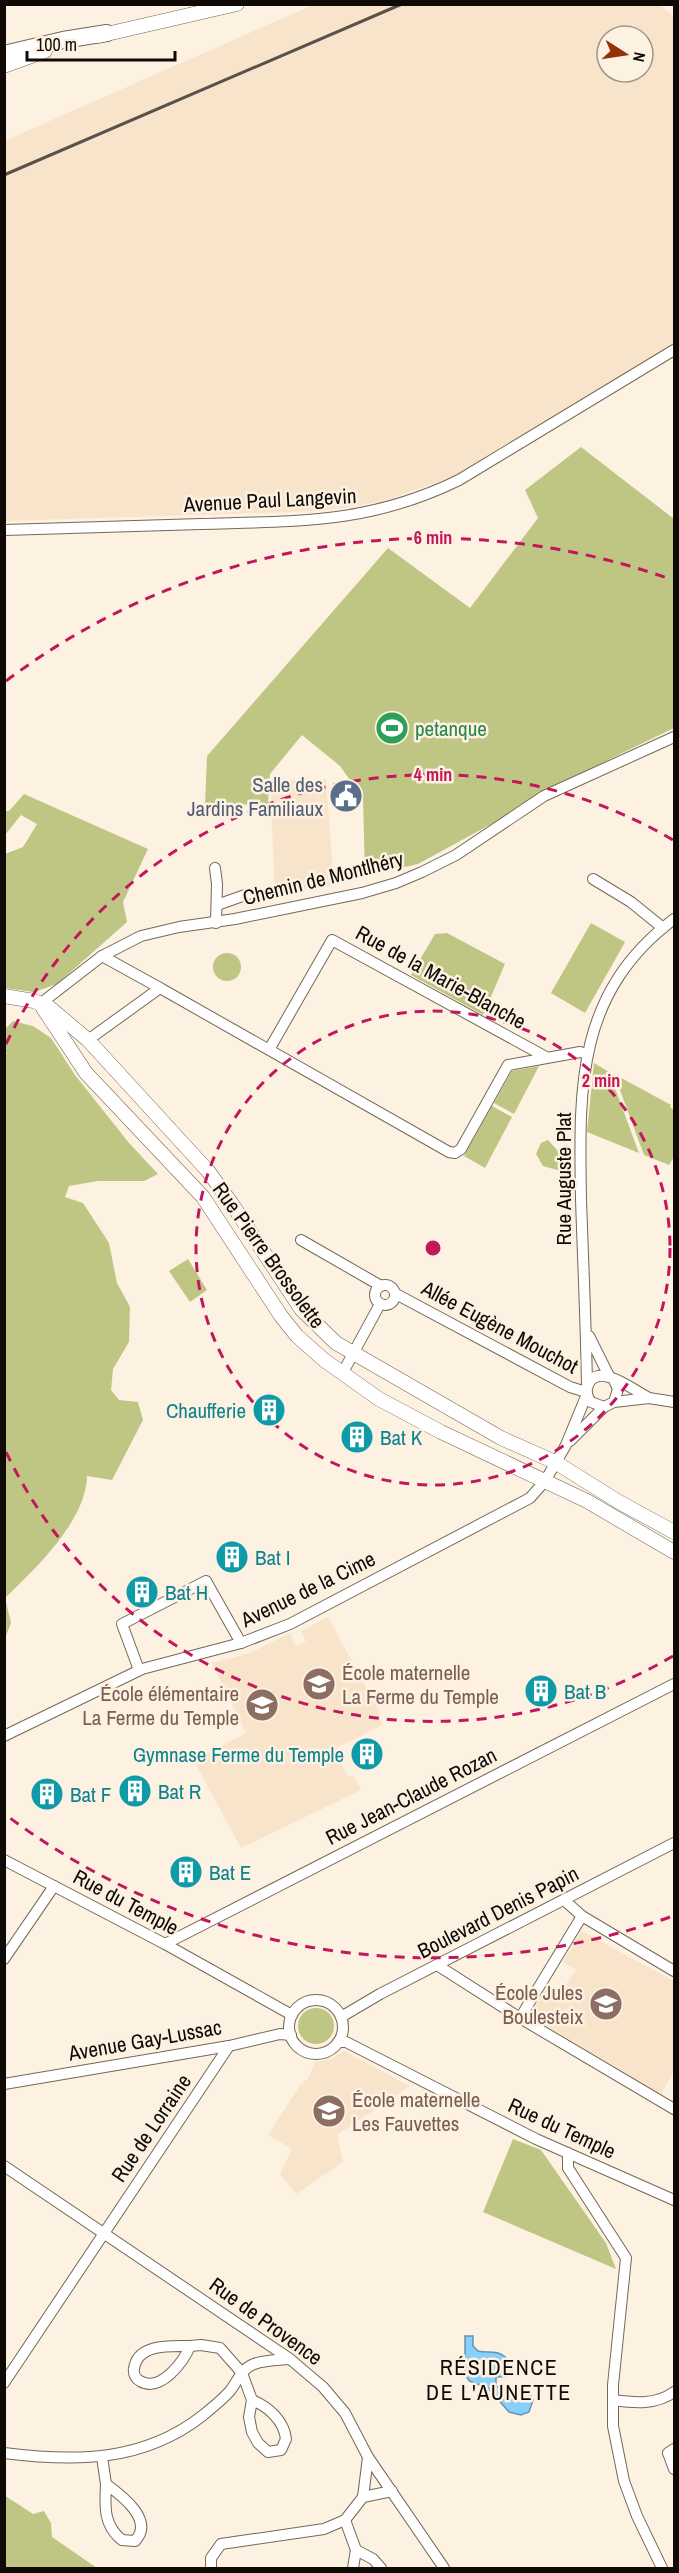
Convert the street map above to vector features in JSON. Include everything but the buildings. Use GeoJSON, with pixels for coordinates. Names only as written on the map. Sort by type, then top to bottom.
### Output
{"type":"FeatureCollection","features":[{"type":"Feature","properties":{"kind":"highway"},"geometry":{"type":"LineString","coordinates":[[4,54],[63,40],[107,33]]}},
{"type":"Feature","properties":{"kind":"main road"},"geometry":{"type":"LineString","coordinates":[[4,66],[57,47],[107,33],[165,22],[237,4]]}},
{"type":"Feature","properties":{"kind":"main road","name":"Rue Pierre Brossolette"},"geometry":{"type":"LineString","coordinates":[[4,996],[50,1008],[88,1040],[208,1171],[309,1319],[336,1343],[501,1438],[555,1462],[675,1532]]}},
{"type":"Feature","properties":{"kind":"main road","name":"Rue Pierre Brossolette"},"geometry":{"type":"LineString","coordinates":[[40,1004],[86,1073],[203,1197],[273,1304],[297,1336],[342,1374],[379,1399],[441,1432],[587,1501],[675,1552]]}},
{"type":"Feature","properties":{"kind":"street","name":"Avenue Paul Langevin"},"geometry":{"type":"LineString","coordinates":[[4,530],[331,520],[393,507],[459,480],[675,350]]}},
{"type":"Feature","properties":{"kind":"street","name":"Chemin de Montlhéry"},"geometry":{"type":"LineString","coordinates":[[40,1004],[102,956],[126,942],[159,931],[216,923],[362,893],[411,877],[456,855],[544,796],[675,737]]}},
{"type":"Feature","properties":{"kind":"street"},"geometry":{"type":"LineString","coordinates":[[215,868],[216,923]]}},
{"type":"Feature","properties":{"kind":"street"},"geometry":{"type":"LineString","coordinates":[[593,879],[631,902],[663,928]]}},
{"type":"Feature","properties":{"kind":"street"},"geometry":{"type":"LineString","coordinates":[[217,905],[248,894]]}},
{"type":"Feature","properties":{"kind":"street","name":"Rue Auguste Plat"},"geometry":{"type":"LineString","coordinates":[[587,1391],[580,1158],[582,1095],[588,1054],[596,1022],[610,990],[647,940],[675,919]]}},
{"type":"Feature","properties":{"kind":"street","name":"Rue de la Marie-Blanche"},"geometry":{"type":"LineString","coordinates":[[270,1048],[332,940],[546,1057]]}},
{"type":"Feature","properties":{"kind":"street","name":"Rue de la Marie-Blanche"},"geometry":{"type":"LineString","coordinates":[[102,956],[270,1048],[449,1152],[455,1153],[461,1149],[508,1065],[580,1052],[588,1054]]}},
{"type":"Feature","properties":{"kind":"street"},"geometry":{"type":"LineString","coordinates":[[88,1040],[160,988]]}},
{"type":"Feature","properties":{"kind":"street","name":"Allée Eugène Mouchot"},"geometry":{"type":"LineString","coordinates":[[301,1240],[381,1286],[390,1286],[396,1294],[570,1387],[587,1391]]}},
{"type":"Feature","properties":{"kind":"street"},"geometry":{"type":"LineString","coordinates":[[342,1374],[380,1304],[376,1300],[375,1293],[381,1286]]}},
{"type":"Feature","properties":{"kind":"street","name":"Allée Eugène Mouchot"},"geometry":{"type":"LineString","coordinates":[[380,1304],[392,1303],[396,1294]]}},
{"type":"Feature","properties":{"kind":"street","name":"Rue Auguste Plat"},"geometry":{"type":"LineString","coordinates":[[586,1327],[597,1354],[612,1378]]}},
{"type":"Feature","properties":{"kind":"street"},"geometry":{"type":"LineString","coordinates":[[566,1445],[587,1391],[598,1375],[612,1378],[649,1398]]}},
{"type":"Feature","properties":{"kind":"street"},"geometry":{"type":"LineString","coordinates":[[566,1445],[618,1394],[612,1378]]}},
{"type":"Feature","properties":{"kind":"street"},"geometry":{"type":"LineString","coordinates":[[587,1391],[595,1405],[649,1398],[675,1402]]}},
{"type":"Feature","properties":{"kind":"street","name":"Avenue de la Cime"},"geometry":{"type":"LineString","coordinates":[[4,1736],[139,1670],[241,1643],[290,1624],[526,1501],[535,1494],[566,1445]]}},
{"type":"Feature","properties":{"kind":"street"},"geometry":{"type":"LineString","coordinates":[[139,1670],[122,1624],[206,1581],[241,1643]]}},
{"type":"Feature","properties":{"kind":"street","name":"Rue Jean-Claude Rozan"},"geometry":{"type":"LineString","coordinates":[[165,1944],[675,1684]]}},
{"type":"Feature","properties":{"kind":"street","name":"Boulevard Denis Papin"},"geometry":{"type":"LineString","coordinates":[[341,2017],[675,1843]]}},
{"type":"Feature","properties":{"kind":"street","name":"Rue du Temple"},"geometry":{"type":"LineString","coordinates":[[4,1860],[165,1944],[292,2015]]}},
{"type":"Feature","properties":{"kind":"street"},"geometry":{"type":"LineString","coordinates":[[4,1959],[54,1886]]}},
{"type":"Feature","properties":{"kind":"street"},"geometry":{"type":"LineString","coordinates":[[564,1900],[582,1916],[675,1971]]}},
{"type":"Feature","properties":{"kind":"street"},"geometry":{"type":"LineString","coordinates":[[520,2018],[582,1916]]}},
{"type":"Feature","properties":{"kind":"street"},"geometry":{"type":"LineString","coordinates":[[437,1965],[520,2018],[675,2109]]}},
{"type":"Feature","properties":{"kind":"street"},"geometry":{"type":"LineString","coordinates":[[322,2001],[337,2010],[341,2017],[343,2026],[338,2042],[327,2051],[313,2053],[299,2048],[291,2035],[292,2015],[305,2002],[322,2001]]}},
{"type":"Feature","properties":{"kind":"street","name":"Avenue Gay-Lussac"},"geometry":{"type":"LineString","coordinates":[[4,2084],[229,2046],[280,2034],[291,2035]]}},
{"type":"Feature","properties":{"kind":"street","name":"Rue du Temple"},"geometry":{"type":"LineString","coordinates":[[338,2042],[345,2042],[499,2121],[675,2200]]}},
{"type":"Feature","properties":{"kind":"street","name":"Rue de Lorraine"},"geometry":{"type":"LineString","coordinates":[[4,2383],[229,2046]]}},
{"type":"Feature","properties":{"kind":"street"},"geometry":{"type":"LineString","coordinates":[[568,2152],[568,2168],[626,2258],[613,2400],[613,2426],[624,2481],[637,2516],[662,2568]]}},
{"type":"Feature","properties":{"kind":"street","name":"Rue de Provence"},"geometry":{"type":"LineString","coordinates":[[5,2168],[290,2359],[323,2387],[345,2413],[368,2457],[444,2568]]}},
{"type":"Feature","properties":{"kind":"street"},"geometry":{"type":"LineString","coordinates":[[190,2346],[177,2367],[159,2380],[141,2382],[134,2373],[138,2360],[150,2350],[166,2345],[201,2345],[220,2348],[242,2373],[252,2400],[250,2421],[255,2438],[265,2451],[279,2451],[284,2448],[286,2439],[281,2425],[265,2405],[252,2400]]}},
{"type":"Feature","properties":{"kind":"street"},"geometry":{"type":"LineString","coordinates":[[4,2453],[102,2457],[130,2452],[161,2441],[183,2429],[218,2403],[252,2364],[290,2359]]}},
{"type":"Feature","properties":{"kind":"street"},"geometry":{"type":"LineString","coordinates":[[613,2400],[648,2403],[666,2398],[675,2392]]}},
{"type":"Feature","properties":{"kind":"street"},"geometry":{"type":"LineString","coordinates":[[675,2449],[668,2453],[675,2469]]}},
{"type":"Feature","properties":{"kind":"street"},"geometry":{"type":"LineString","coordinates":[[102,2457],[108,2524],[122,2540],[135,2541],[140,2534],[141,2526],[137,2514],[129,2503],[106,2484]]}},
{"type":"Feature","properties":{"kind":"street"},"geometry":{"type":"LineString","coordinates":[[212,2568],[211,2558],[220,2544],[314,2531],[345,2520],[363,2497],[368,2457]]}},
{"type":"Feature","properties":{"kind":"street"},"geometry":{"type":"LineString","coordinates":[[363,2497],[392,2492]]}},
{"type":"Feature","properties":{"kind":"street"},"geometry":{"type":"LineString","coordinates":[[345,2520],[356,2550],[353,2568]]}},
{"type":"Feature","properties":{"kind":"street"},"geometry":{"type":"LineString","coordinates":[[356,2550],[374,2559],[381,2568]]}},
{"type":"Feature","properties":{"kind":"shaded area"},"geometry":{"type":"Polygon","coordinates":[[[313,5],[660,5],[674,17],[674,347],[453,477],[380,502],[328,510],[291,512],[5,521],[4,141],[313,5]]]}},
{"type":"Feature","properties":{"kind":"shaded area"},"geometry":{"type":"Polygon","coordinates":[[[326,779],[334,885],[275,896],[270,781],[326,779]]]}},
{"type":"Feature","properties":{"kind":"shaded area"},"geometry":{"type":"Polygon","coordinates":[[[328,1617],[379,1711],[382,1725],[336,1748],[343,1756],[339,1759],[348,1777],[353,1775],[361,1790],[241,1848],[194,1761],[246,1733],[212,1663],[250,1653],[290,1633],[296,1647],[306,1641],[301,1631],[328,1617]]]}},
{"type":"Feature","properties":{"kind":"shaded area","name":"École Jules Boulesteix"},"geometry":{"type":"Polygon","coordinates":[[[581,1931],[674,1981],[674,2071],[661,2094],[530,2016],[548,1986],[560,1993],[576,1970],[563,1962],[581,1931]]]}},
{"type":"Feature","properties":{"kind":"shaded area","name":"École maternelle Les Fauvettes"},"geometry":{"type":"Polygon","coordinates":[[[344,2051],[410,2086],[337,2135],[343,2162],[296,2194],[280,2174],[292,2149],[268,2135],[301,2084],[304,2080],[307,2081],[315,2062],[331,2059],[344,2051]]]}},
{"type":"Feature","properties":{"kind":"green space"},"geometry":{"type":"Polygon","coordinates":[[[581,447],[674,519],[674,728],[612,758],[418,864],[365,876],[363,798],[340,766],[302,735],[270,774],[268,804],[205,805],[207,756],[388,548],[470,608],[538,518],[525,490],[581,447]]]}},
{"type":"Feature","properties":{"kind":"green space"},"geometry":{"type":"Polygon","coordinates":[[[24,794],[148,849],[123,902],[127,922],[57,984],[34,992],[5,988],[5,854],[23,847],[37,824],[21,815],[5,835],[5,811],[9,811],[24,794]]]}},
{"type":"Feature","properties":{"kind":"green space"},"geometry":{"type":"Polygon","coordinates":[[[591,923],[625,942],[585,1013],[551,993],[591,923]]]}},
{"type":"Feature","properties":{"kind":"green space"},"geometry":{"type":"Polygon","coordinates":[[[447,933],[505,964],[483,1015],[411,975],[435,934],[447,933]]]}},
{"type":"Feature","properties":{"kind":"green space"},"geometry":{"type":"Polygon","coordinates":[[[227,953],[237,957],[241,967],[237,977],[227,981],[217,977],[213,967],[217,957],[227,953]]]}},
{"type":"Feature","properties":{"kind":"green space"},"geometry":{"type":"Polygon","coordinates":[[[13,1021],[33,1026],[51,1038],[75,1075],[129,1143],[158,1174],[144,1181],[98,1181],[69,1186],[65,1197],[83,1203],[109,1243],[117,1283],[130,1307],[129,1342],[113,1369],[111,1390],[119,1400],[138,1402],[143,1420],[112,1480],[87,1476],[78,1510],[69,1526],[31,1573],[5,1598],[11,1623],[5,1638],[4,1057],[7,1053],[5,1052],[4,1030],[13,1021]]]}},
{"type":"Feature","properties":{"kind":"green space"},"geometry":{"type":"Polygon","coordinates":[[[594,1063],[609,1072],[639,1153],[587,1132],[594,1063]]]}},
{"type":"Feature","properties":{"kind":"green space"},"geometry":{"type":"Polygon","coordinates":[[[539,1066],[514,1114],[494,1103],[512,1071],[539,1066]]]}},
{"type":"Feature","properties":{"kind":"green space"},"geometry":{"type":"Polygon","coordinates":[[[614,1074],[671,1105],[670,1107],[674,1110],[674,1157],[669,1165],[644,1155],[614,1074]]]}},
{"type":"Feature","properties":{"kind":"green space"},"geometry":{"type":"Polygon","coordinates":[[[492,1106],[512,1117],[485,1168],[464,1156],[492,1106]]]}},
{"type":"Feature","properties":{"kind":"green space"},"geometry":{"type":"Polygon","coordinates":[[[548,1140],[559,1152],[562,1166],[557,1170],[543,1166],[536,1154],[541,1143],[548,1140]]]}},
{"type":"Feature","properties":{"kind":"green space"},"geometry":{"type":"Polygon","coordinates":[[[188,1259],[207,1290],[190,1302],[169,1271],[188,1259]]]}},
{"type":"Feature","properties":{"kind":"green space"},"geometry":{"type":"Polygon","coordinates":[[[316,2008],[329,2013],[334,2026],[329,2039],[316,2044],[303,2039],[298,2026],[303,2013],[316,2008]]]}},
{"type":"Feature","properties":{"kind":"green space"},"geometry":{"type":"Polygon","coordinates":[[[513,2139],[541,2150],[606,2243],[616,2269],[483,2212],[513,2139]]]}},
{"type":"Feature","properties":{"kind":"green space"},"geometry":{"type":"Polygon","coordinates":[[[4,2495],[33,2514],[44,2511],[51,2523],[52,2537],[97,2568],[5,2568],[4,2495]]]}},
{"type":"Feature","properties":{"kind":"water"},"geometry":{"type":"Polygon","coordinates":[[[465,2336],[473,2336],[473,2346],[478,2351],[498,2353],[507,2359],[512,2372],[507,2376],[496,2377],[496,2386],[526,2391],[533,2400],[529,2412],[521,2415],[509,2412],[488,2388],[469,2381],[465,2374],[465,2336]]]}},
{"type":"Feature","properties":{"kind":"railway"},"geometry":{"type":"LineString","coordinates":[[4,175],[402,4]]}},
{"type":"Feature","properties":{"kind":"place","name":"petanque"},"geometry":{"type":"Point","coordinates":[392,728]}},
{"type":"Feature","properties":{"kind":"place","name":"Salle des Jardins Familiaux"},"geometry":{"type":"Point","coordinates":[346,796]}},
{"type":"Feature","properties":{"kind":"place","name":"Chaufferie"},"geometry":{"type":"Point","coordinates":[269,1410]}},
{"type":"Feature","properties":{"kind":"place","name":"Bat K"},"geometry":{"type":"Point","coordinates":[357,1437]}},
{"type":"Feature","properties":{"kind":"place","name":"Bat I"},"geometry":{"type":"Point","coordinates":[232,1557]}},
{"type":"Feature","properties":{"kind":"place","name":"Bat H"},"geometry":{"type":"Point","coordinates":[142,1592]}},
{"type":"Feature","properties":{"kind":"place","name":"École maternelle La Ferme du Temple"},"geometry":{"type":"Point","coordinates":[319,1684]}},
{"type":"Feature","properties":{"kind":"place","name":"Bat B"},"geometry":{"type":"Point","coordinates":[541,1691]}},
{"type":"Feature","properties":{"kind":"place","name":"École élémentaire La Ferme du Temple"},"geometry":{"type":"Point","coordinates":[262,1705]}},
{"type":"Feature","properties":{"kind":"place","name":"Gymnase Ferme du Temple"},"geometry":{"type":"Point","coordinates":[367,1754]}},
{"type":"Feature","properties":{"kind":"place","name":"Bat R"},"geometry":{"type":"Point","coordinates":[135,1791]}},
{"type":"Feature","properties":{"kind":"place","name":"Bat F"},"geometry":{"type":"Point","coordinates":[47,1794]}},
{"type":"Feature","properties":{"kind":"place","name":"Bat E"},"geometry":{"type":"Point","coordinates":[186,1872]}},
{"type":"Feature","properties":{"kind":"place","name":"École Jules Boulesteix"},"geometry":{"type":"Point","coordinates":[606,2004]}},
{"type":"Feature","properties":{"kind":"place","name":"École maternelle Les Fauvettes"},"geometry":{"type":"Point","coordinates":[329,2111]}},
{"type":"Feature","properties":{"kind":"district","name":"RÉSIDENCE DE L'AUNETTE"},"geometry":{"type":"Point","coordinates":[499,2380]}}]}
